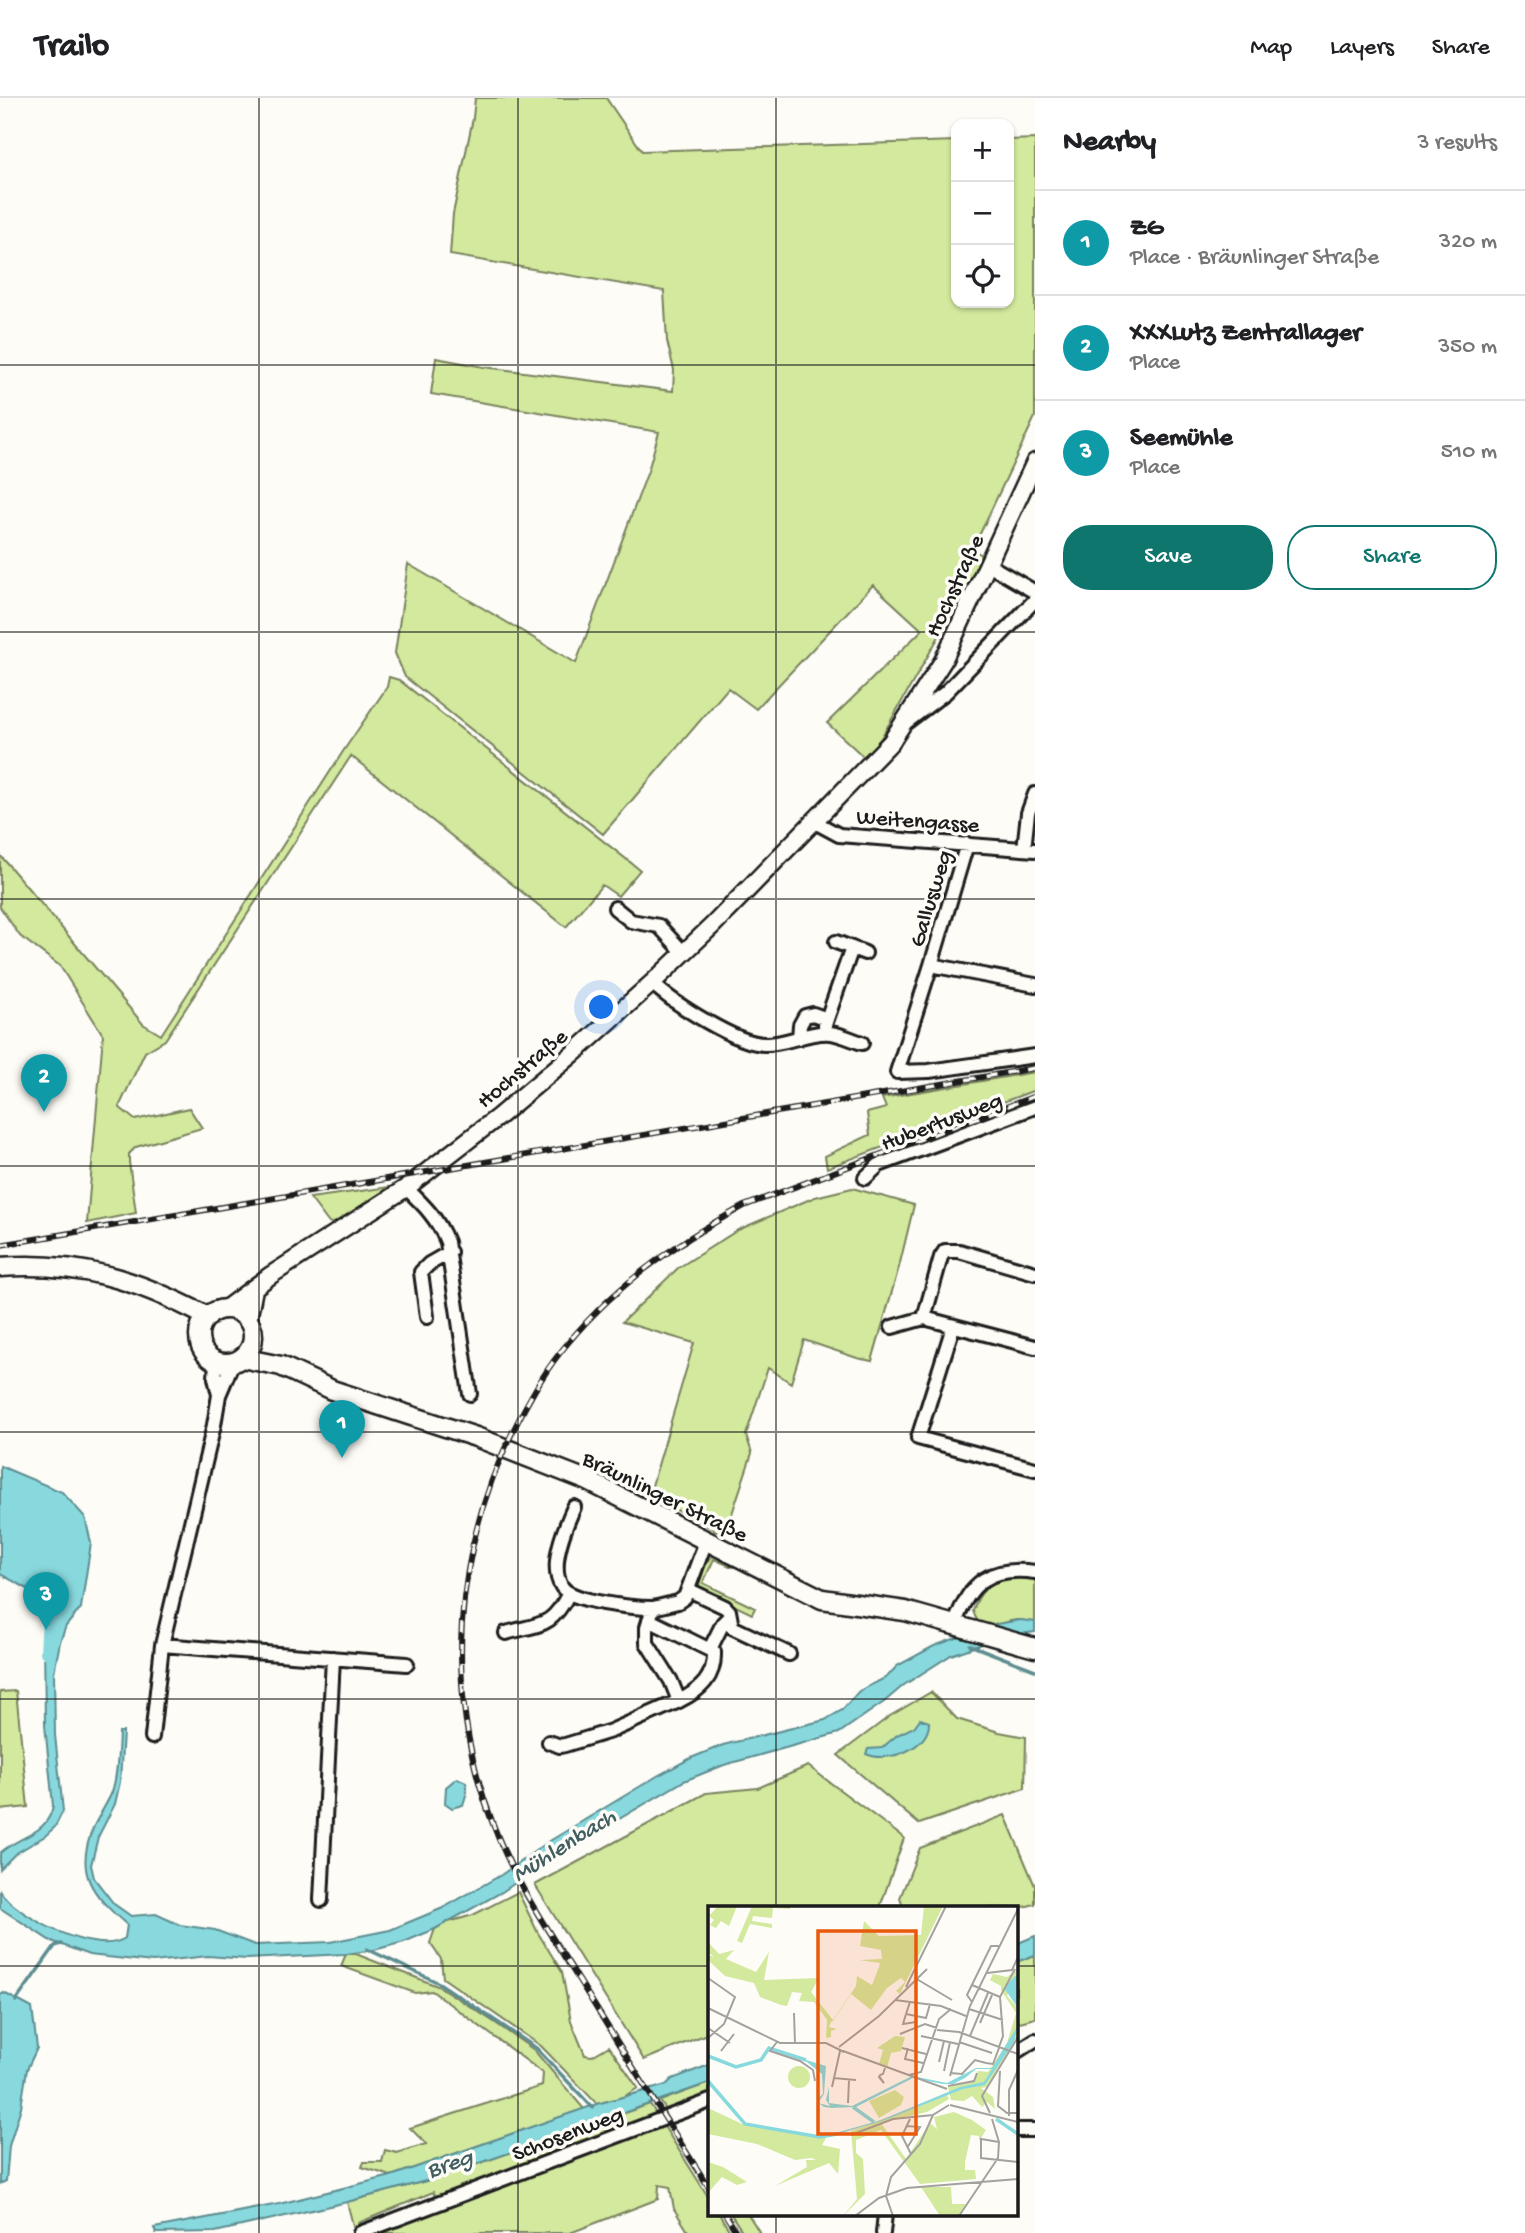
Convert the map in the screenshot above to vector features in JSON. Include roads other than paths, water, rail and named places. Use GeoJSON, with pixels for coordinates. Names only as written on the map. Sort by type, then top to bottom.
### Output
{"type":"FeatureCollection","features":[{"type":"Feature","properties":{"kind":"main road"},"geometry":{"type":"LineString","coordinates":[[0,1267],[36,1266],[89,1271],[132,1282],[211,1320],[237,1312],[248,1320],[252,1330],[253,1340],[249,1350],[230,1360],[203,1349],[211,1320]]}},
{"type":"Feature","properties":{"kind":"main road","name":"Bräunlinger Straße"},"geometry":{"type":"LineString","coordinates":[[253,1340],[281,1366],[332,1390],[476,1437],[579,1477],[822,1599],[905,1611],[1035,1648]]}},
{"type":"Feature","properties":{"kind":"main road","name":"Bräunlinger Straße"},"geometry":{"type":"LineString","coordinates":[[230,1360],[281,1366]]}},
{"type":"Feature","properties":{"kind":"street","name":"Hochstraße"},"geometry":{"type":"LineString","coordinates":[[211,1320],[271,1275],[406,1188],[498,1117],[684,953],[891,742],[943,661],[1035,462]]}},
{"type":"Feature","properties":{"kind":"street"},"geometry":{"type":"LineString","coordinates":[[987,564],[1035,592]]}},
{"type":"Feature","properties":{"kind":"street","name":"Hochstraße"},"geometry":{"type":"LineString","coordinates":[[905,723],[946,692],[1035,600]]}},
{"type":"Feature","properties":{"kind":"street","name":"Weitengasse"},"geometry":{"type":"LineString","coordinates":[[813,821],[839,835],[1030,849],[1028,813],[1035,794]]}},
{"type":"Feature","properties":{"kind":"street","name":"Gallusweg"},"geometry":{"type":"LineString","coordinates":[[967,844],[897,1072],[929,1071],[1035,1056]]}},
{"type":"Feature","properties":{"kind":"street"},"geometry":{"type":"LineString","coordinates":[[615,908],[631,921],[659,926],[684,953]]}},
{"type":"Feature","properties":{"kind":"street"},"geometry":{"type":"LineString","coordinates":[[822,1033],[858,951],[836,942]]}},
{"type":"Feature","properties":{"kind":"street","name":"Gallusweg"},"geometry":{"type":"LineString","coordinates":[[931,965],[1035,985]]}},
{"type":"Feature","properties":{"kind":"street"},"geometry":{"type":"LineString","coordinates":[[652,983],[666,996],[746,1042],[770,1044],[833,1033],[862,1043]]}},
{"type":"Feature","properties":{"kind":"street"},"geometry":{"type":"LineString","coordinates":[[799,1038],[800,1025],[805,1016],[813,1014],[827,1019]]}},
{"type":"Feature","properties":{"kind":"street","name":"Hubertusweg"},"geometry":{"type":"LineString","coordinates":[[865,1178],[879,1165],[1035,1107]]}},
{"type":"Feature","properties":{"kind":"street"},"geometry":{"type":"LineString","coordinates":[[406,1188],[431,1212],[440,1225],[450,1252],[470,1394]]}},
{"type":"Feature","properties":{"kind":"street"},"geometry":{"type":"LineString","coordinates":[[924,1318],[945,1251],[959,1251],[1035,1273]]}},
{"type":"Feature","properties":{"kind":"street"},"geometry":{"type":"LineString","coordinates":[[427,1317],[421,1272],[450,1252]]}},
{"type":"Feature","properties":{"kind":"street"},"geometry":{"type":"LineString","coordinates":[[248,1320],[254,1289]]}},
{"type":"Feature","properties":{"kind":"street"},"geometry":{"type":"LineString","coordinates":[[891,1326],[924,1318],[1035,1347]]}},
{"type":"Feature","properties":{"kind":"street"},"geometry":{"type":"LineString","coordinates":[[953,1327],[918,1438],[1035,1469]]}},
{"type":"Feature","properties":{"kind":"street"},"geometry":{"type":"LineString","coordinates":[[152,1737],[162,1645],[214,1425],[219,1395],[215,1378],[230,1360]]}},
{"type":"Feature","properties":{"kind":"street"},"geometry":{"type":"LineString","coordinates":[[549,1742],[565,1745],[611,1731],[698,1692],[707,1680],[714,1658],[714,1651],[651,1614],[569,1594],[563,1589],[559,1581],[558,1556],[561,1539],[573,1507]]}},
{"type":"Feature","properties":{"kind":"street"},"geometry":{"type":"LineString","coordinates":[[651,1614],[677,1602],[689,1590],[706,1541]]}},
{"type":"Feature","properties":{"kind":"street"},"geometry":{"type":"LineString","coordinates":[[955,1624],[972,1588],[984,1578],[1004,1572],[1035,1572]]}},
{"type":"Feature","properties":{"kind":"street"},"geometry":{"type":"LineString","coordinates":[[689,1590],[725,1607],[729,1611],[732,1627],[789,1654]]}},
{"type":"Feature","properties":{"kind":"street"},"geometry":{"type":"LineString","coordinates":[[506,1633],[551,1621],[569,1594]]}},
{"type":"Feature","properties":{"kind":"street"},"geometry":{"type":"LineString","coordinates":[[651,1614],[647,1643],[671,1681],[679,1701]]}},
{"type":"Feature","properties":{"kind":"street"},"geometry":{"type":"LineString","coordinates":[[710,1649],[729,1617]]}},
{"type":"Feature","properties":{"kind":"street"},"geometry":{"type":"LineString","coordinates":[[162,1645],[407,1664]]}},
{"type":"Feature","properties":{"kind":"street"},"geometry":{"type":"LineString","coordinates":[[321,1900],[333,1658]]}},
{"type":"Feature","properties":{"kind":"street"},"geometry":{"type":"LineString","coordinates":[[1018,2051],[1035,2040]]}},
{"type":"Feature","properties":{"kind":"street","name":"Schosenweg"},"geometry":{"type":"LineString","coordinates":[[360,2233],[708,2101]]}},
{"type":"Feature","properties":{"kind":"water"},"geometry":{"type":"Polygon","coordinates":[[[0,1466],[62,1492],[85,1517],[91,1543],[81,1608],[66,1626],[54,1673],[55,1735],[63,1811],[55,1827],[15,1854],[0,1869],[0,1853],[39,1829],[50,1816],[53,1806],[45,1725],[44,1637],[51,1637],[51,1619],[42,1618],[48,1605],[41,1596],[0,1574],[0,1466]]]}},
{"type":"Feature","properties":{"kind":"water"},"geometry":{"type":"Polygon","coordinates":[[[1021,1620],[1035,1622],[1035,1632],[1005,1636],[951,1655],[904,1685],[839,1733],[724,1765],[684,1781],[546,1862],[502,1892],[435,1929],[404,1942],[346,1954],[247,1959],[208,1956],[153,1962],[89,1955],[49,1940],[0,1908],[0,1891],[22,1912],[77,1939],[112,1943],[125,1938],[127,1925],[96,1892],[86,1870],[85,1857],[94,1826],[114,1785],[119,1732],[123,1732],[120,1782],[115,1804],[98,1837],[91,1865],[94,1878],[114,1904],[131,1916],[156,1914],[180,1925],[215,1930],[255,1945],[330,1942],[390,1930],[443,1908],[501,1875],[548,1842],[691,1758],[723,1745],[825,1720],[842,1710],[859,1691],[887,1677],[897,1666],[934,1646],[996,1624],[1021,1620]]]}},
{"type":"Feature","properties":{"kind":"water"},"geometry":{"type":"Polygon","coordinates":[[[920,1719],[929,1722],[927,1731],[923,1739],[906,1752],[885,1757],[866,1754],[868,1749],[882,1748],[897,1735],[914,1727],[920,1719]]]}},
{"type":"Feature","properties":{"kind":"water"},"geometry":{"type":"Polygon","coordinates":[[[457,1778],[466,1782],[467,1792],[463,1805],[452,1808],[445,1803],[446,1787],[457,1778]]]}},
{"type":"Feature","properties":{"kind":"water"},"geometry":{"type":"Polygon","coordinates":[[[1035,1936],[1035,1955],[1018,1961],[1018,1943],[1035,1936]]]}},
{"type":"Feature","properties":{"kind":"water"},"geometry":{"type":"Polygon","coordinates":[[[4,1993],[32,2008],[37,2048],[27,2069],[21,2107],[9,2146],[6,2181],[0,2184],[0,1995],[4,1993]]]}},
{"type":"Feature","properties":{"kind":"water","name":"Breg"},"geometry":{"type":"Polygon","coordinates":[[[708,2065],[708,2083],[437,2178],[215,2232],[156,2233],[154,2228],[279,2204],[391,2176],[597,2104],[666,2085],[672,2079],[708,2065]]]}},
{"type":"Feature","properties":{"kind":"waterway"},"geometry":{"type":"LineString","coordinates":[[46,1652],[48,1618],[53,1605]]}},
{"type":"Feature","properties":{"kind":"waterway"},"geometry":{"type":"LineString","coordinates":[[970,1645],[1035,1670]]}},
{"type":"Feature","properties":{"kind":"waterway","name":"Mühlenbach"},"geometry":{"type":"LineString","coordinates":[[16,2001],[55,1946],[61,1944]]}},
{"type":"Feature","properties":{"kind":"waterway"},"geometry":{"type":"LineString","coordinates":[[367,1949],[439,1983],[536,2048],[593,2108]]}},
{"type":"Feature","properties":{"kind":"railway"},"geometry":{"type":"LineString","coordinates":[[0,1245],[1035,1068]]}},
{"type":"Feature","properties":{"kind":"railway"},"geometry":{"type":"LineString","coordinates":[[708,2186],[531,1902],[510,1864],[493,1824],[477,1775],[467,1725],[462,1675],[462,1624],[467,1574],[478,1524],[514,1429],[546,1372],[599,1309],[644,1270],[692,1236],[744,1206],[1035,1096]]}},
{"type":"Feature","properties":{"kind":"railway"},"geometry":{"type":"LineString","coordinates":[[726,2216],[737,2233]]}},
{"type":"Feature","properties":{"kind":"place","name":"XXXLutz Zentrallager"},"geometry":{"type":"Point","coordinates":[44,1112]}},
{"type":"Feature","properties":{"kind":"place","name":"ZG"},"geometry":{"type":"Point","coordinates":[342,1458]}},
{"type":"Feature","properties":{"kind":"place","name":"Seemühle"},"geometry":{"type":"Point","coordinates":[46,1630]}}]}
